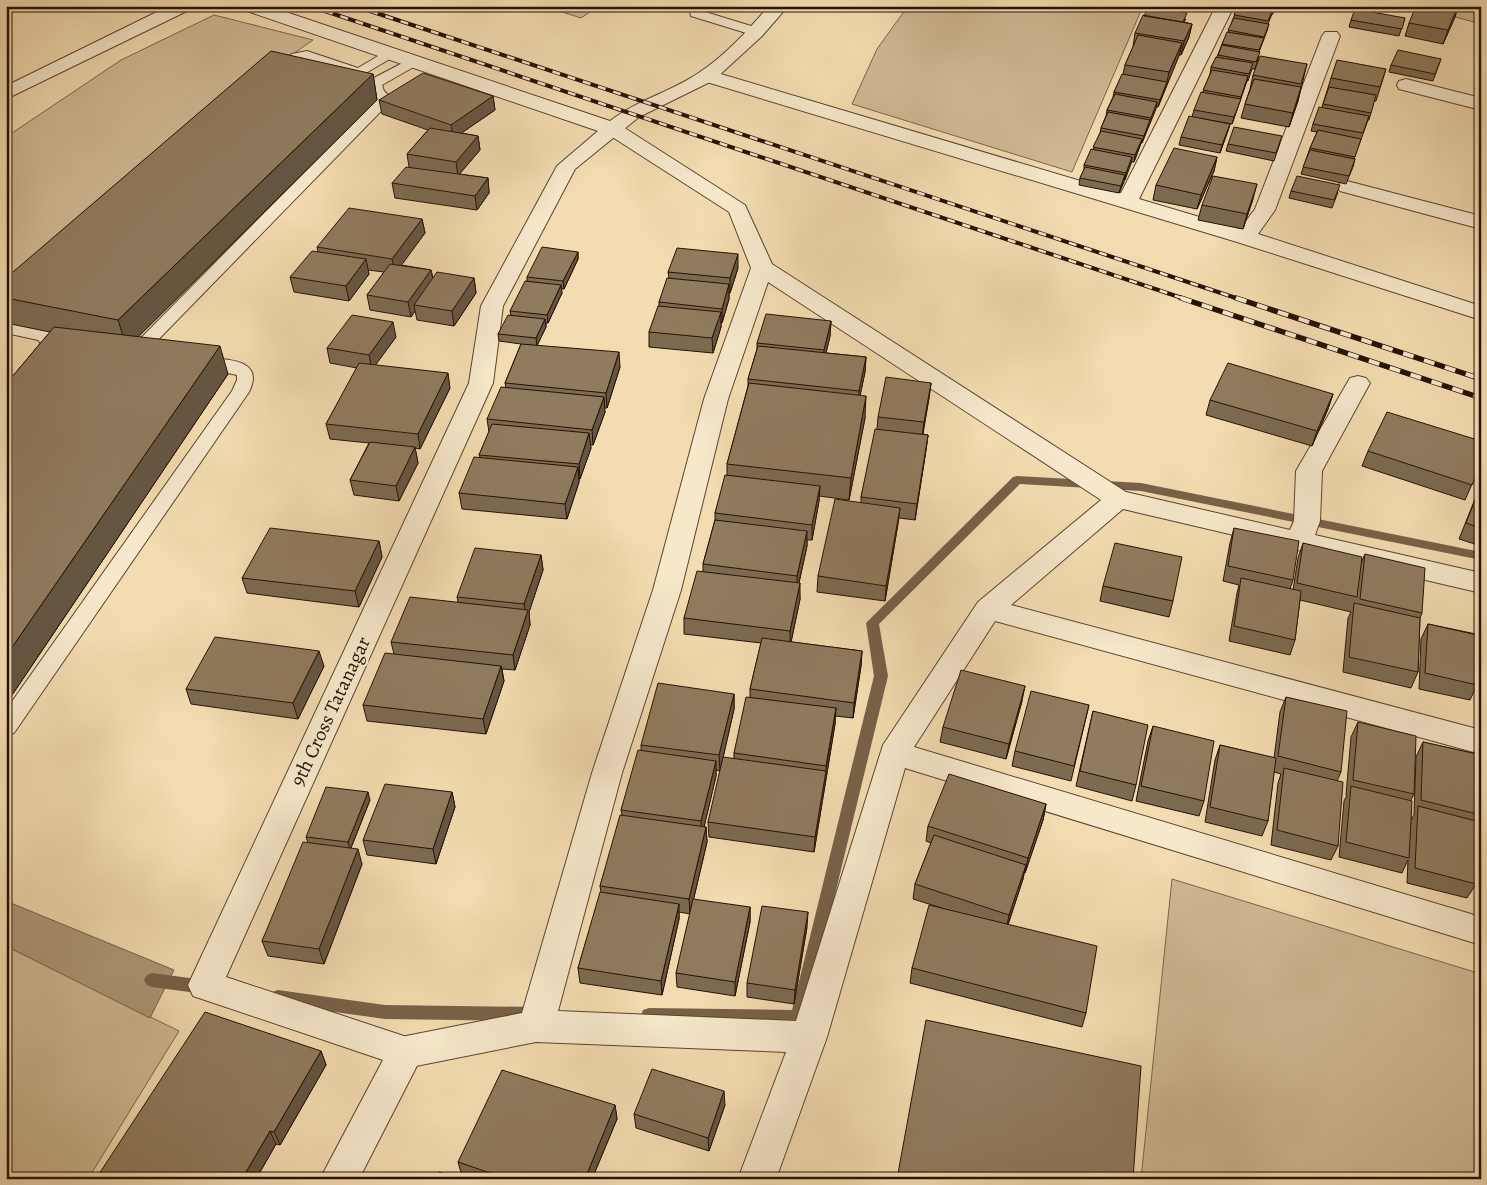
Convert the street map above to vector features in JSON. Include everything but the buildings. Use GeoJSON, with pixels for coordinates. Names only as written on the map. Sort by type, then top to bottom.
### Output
{"type":"FeatureCollection","features":[{"type":"Feature","properties":{"kind":"street"},"geometry":{"type":"LineString","coordinates":[[6,93],[183,6]]}},
{"type":"Feature","properties":{"kind":"street"},"geometry":{"type":"LineString","coordinates":[[250,6],[613,129],[738,208],[762,268],[1115,498],[1481,583]]}},
{"type":"Feature","properties":{"kind":"street"},"geometry":{"type":"LineString","coordinates":[[613,129],[632,113],[652,105],[708,76],[756,32],[779,6]]}},
{"type":"Feature","properties":{"kind":"street"},"geometry":{"type":"LineString","coordinates":[[1127,202],[1225,6]]}},
{"type":"Feature","properties":{"kind":"street"},"geometry":{"type":"LineString","coordinates":[[1245,237],[1265,210],[1331,36]]}},
{"type":"Feature","properties":{"kind":"street"},"geometry":{"type":"LineString","coordinates":[[708,76],[1245,237],[1481,312]]}},
{"type":"Feature","properties":{"kind":"street"},"geometry":{"type":"LineString","coordinates":[[1406,85],[1481,104]]}},
{"type":"Feature","properties":{"kind":"street","name":"9th Cross Tatanagar"},"geometry":{"type":"LineString","coordinates":[[406,1052],[205,985],[481,382],[492,306],[567,166],[613,129]]}},
{"type":"Feature","properties":{"kind":"street"},"geometry":{"type":"LineString","coordinates":[[1347,187],[1481,223]]}},
{"type":"Feature","properties":{"kind":"street"},"geometry":{"type":"LineString","coordinates":[[536,1026],[606,773],[667,590],[716,399],[762,268]]}},
{"type":"Feature","properties":{"kind":"street"},"geometry":{"type":"LineString","coordinates":[[1299,541],[1307,521],[1309,471],[1358,383]]}},
{"type":"Feature","properties":{"kind":"street"},"geometry":{"type":"LineString","coordinates":[[757,1179],[808,1037],[894,752],[988,609],[1115,498]]}},
{"type":"Feature","properties":{"kind":"street"},"geometry":{"type":"LineString","coordinates":[[988,609],[1481,742]]}},
{"type":"Feature","properties":{"kind":"street"},"geometry":{"type":"LineString","coordinates":[[894,752],[1481,931]]}},
{"type":"Feature","properties":{"kind":"street"},"geometry":{"type":"LineString","coordinates":[[339,1179],[406,1052],[536,1026],[808,1037]]}},
{"type":"Feature","properties":{"kind":"lane"},"geometry":{"type":"LineString","coordinates":[[695,6],[696,14],[756,32]]}},
{"type":"Feature","properties":{"kind":"lane"},"geometry":{"type":"LineString","coordinates":[[264,78],[302,56],[359,72],[388,54]]}},
{"type":"Feature","properties":{"kind":"lane"},"geometry":{"type":"LineString","coordinates":[[6,727],[240,392],[246,380],[245,373],[239,368],[148,353],[143,351],[145,344],[383,101],[383,98],[377,93],[375,83],[412,62]]}},
{"type":"Feature","properties":{"kind":"lane"},"geometry":{"type":"LineString","coordinates":[[6,328],[44,336],[50,343],[6,401]]}},
{"type":"Feature","properties":{"kind":"shaded area"},"geometry":{"type":"Polygon","coordinates":[[[543,6],[599,6],[581,18],[543,6]]]}},
{"type":"Feature","properties":{"kind":"shaded area"},"geometry":{"type":"Polygon","coordinates":[[[908,6],[1143,6],[1072,172],[852,104],[877,49],[908,6]]]}},
{"type":"Feature","properties":{"kind":"shaded area"},"geometry":{"type":"Polygon","coordinates":[[[1415,6],[1481,6],[1481,24],[1415,6]]]}},
{"type":"Feature","properties":{"kind":"shaded area"},"geometry":{"type":"Polygon","coordinates":[[[214,15],[313,40],[167,142],[6,293],[6,137],[121,60],[214,15]]]}},
{"type":"Feature","properties":{"kind":"shaded area"},"geometry":{"type":"Polygon","coordinates":[[[1172,879],[1481,974],[1481,1179],[1141,1179],[1172,879]]]}},
{"type":"Feature","properties":{"kind":"shaded area"},"geometry":{"type":"Polygon","coordinates":[[[6,901],[174,970],[150,1018],[6,946],[6,901]]]}},
{"type":"Feature","properties":{"kind":"shaded area"},"geometry":{"type":"Polygon","coordinates":[[[6,946],[179,1031],[88,1179],[6,1179],[6,946]]]}},
{"type":"Feature","properties":{"kind":"waterway"},"geometry":{"type":"LineString","coordinates":[[649,1015],[798,1017],[881,676],[872,623],[1017,480],[1141,487],[1481,556]]}},
{"type":"Feature","properties":{"kind":"waterway"},"geometry":{"type":"LineString","coordinates":[[152,980],[204,987]]}},
{"type":"Feature","properties":{"kind":"waterway"},"geometry":{"type":"LineString","coordinates":[[278,997],[385,1012],[537,1014]]}},
{"type":"Feature","properties":{"kind":"railway"},"geometry":{"type":"LineString","coordinates":[[310,6],[1185,299]]}},
{"type":"Feature","properties":{"kind":"railway"},"geometry":{"type":"LineString","coordinates":[[355,6],[1239,299]]}},
{"type":"Feature","properties":{"kind":"railway"},"geometry":{"type":"LineString","coordinates":[[1181,298],[1481,398]]}},
{"type":"Feature","properties":{"kind":"railway"},"geometry":{"type":"LineString","coordinates":[[1236,298],[1481,379]]}}]}
